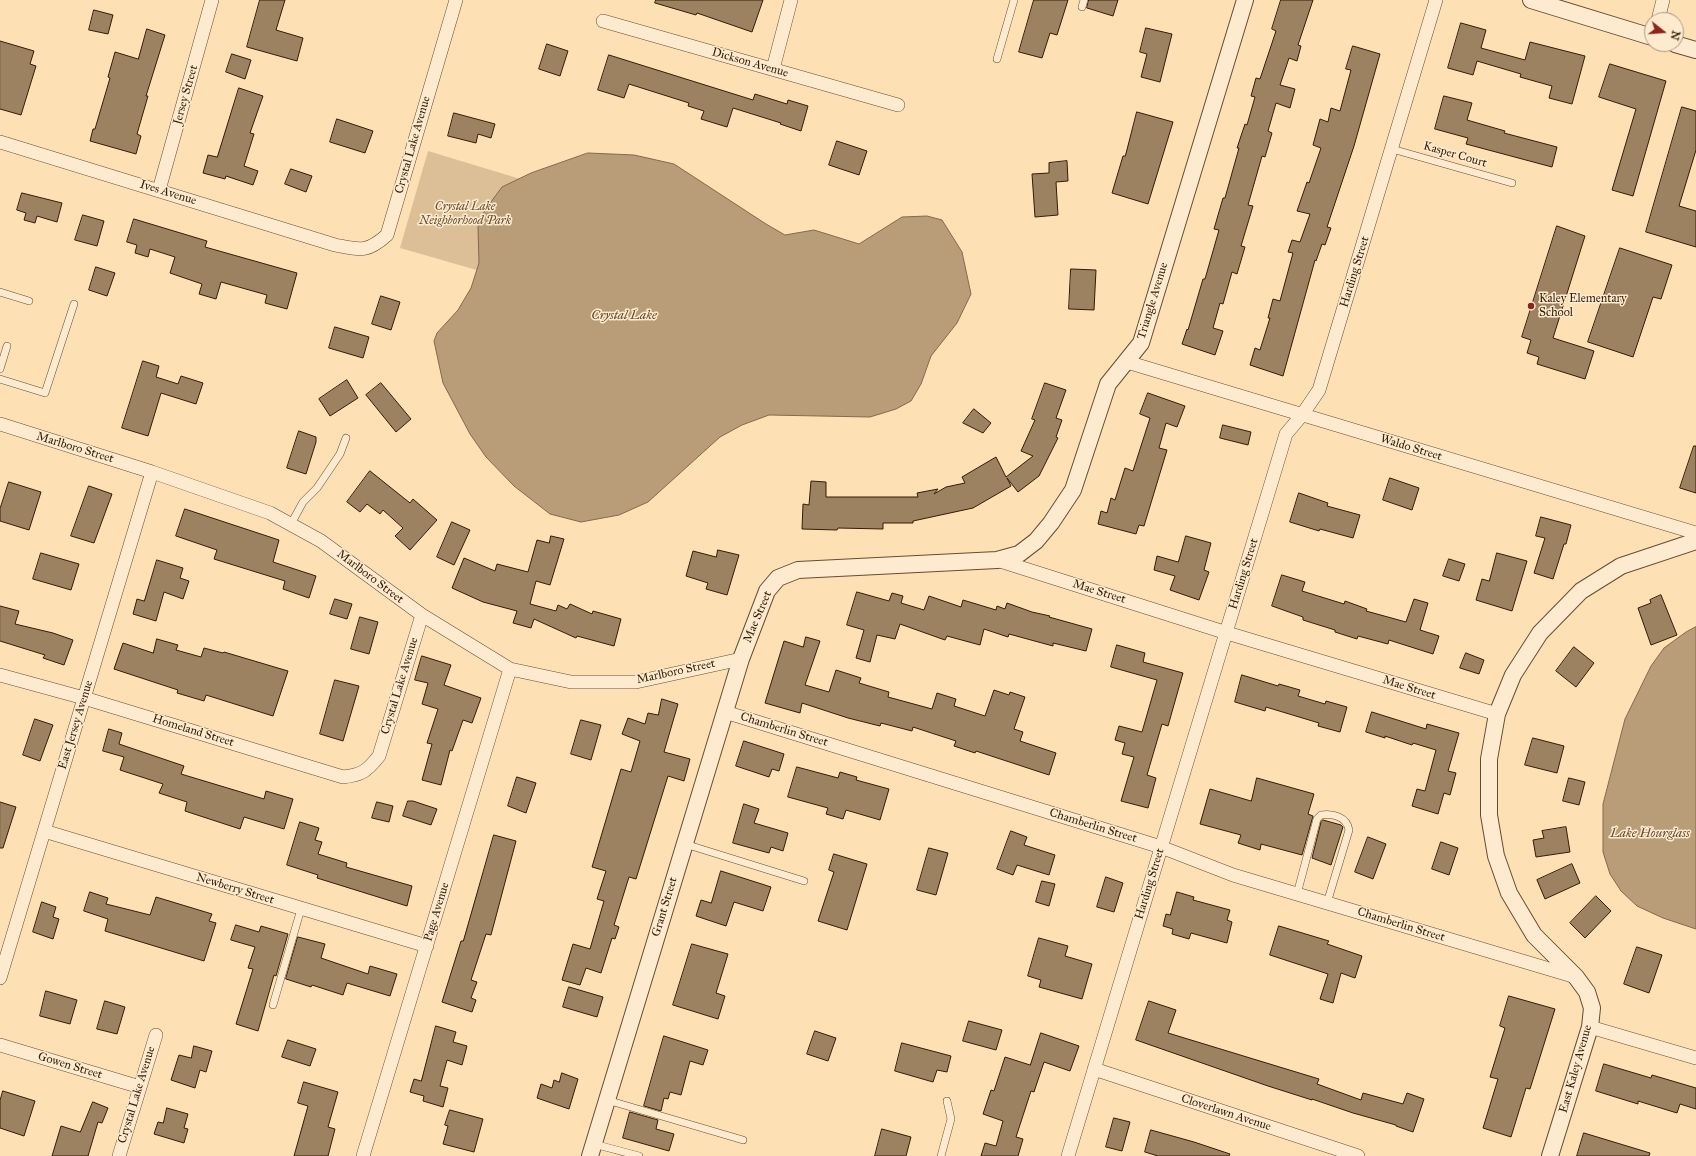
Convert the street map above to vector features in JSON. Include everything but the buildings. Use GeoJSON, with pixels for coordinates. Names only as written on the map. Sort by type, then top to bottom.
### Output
{"type":"FeatureCollection","features":[{"type":"Feature","properties":{"kind":"street","name":"Jersey Street"},"geometry":{"type":"LineString","coordinates":[[159,190],[212,0]]}},
{"type":"Feature","properties":{"kind":"street","name":"Crystal Lake Avenue"},"geometry":{"type":"LineString","coordinates":[[335,245],[358,250],[376,245],[387,235],[456,0]]}},
{"type":"Feature","properties":{"kind":"street"},"geometry":{"type":"LineString","coordinates":[[773,69],[791,0]]}},
{"type":"Feature","properties":{"kind":"street","name":"Triangle Avenue"},"geometry":{"type":"LineString","coordinates":[[997,560],[1019,554],[1036,541],[1051,523],[1073,490],[1108,384],[1141,343],[1245,0]]}},
{"type":"Feature","properties":{"kind":"street","name":"Harding Street"},"geometry":{"type":"LineString","coordinates":[[1068,1156],[1286,434],[1302,415],[1319,390],[1436,0]]}},
{"type":"Feature","properties":{"kind":"street"},"geometry":{"type":"LineString","coordinates":[[1531,0],[1550,3],[1644,34]]}},
{"type":"Feature","properties":{"kind":"street"},"geometry":{"type":"LineString","coordinates":[[1660,12],[1664,0]]}},
{"type":"Feature","properties":{"kind":"street","name":"Dickson Avenue"},"geometry":{"type":"LineString","coordinates":[[603,21],[898,105]]}},
{"type":"Feature","properties":{"kind":"street"},"geometry":{"type":"LineString","coordinates":[[1684,47],[1696,50]]}},
{"type":"Feature","properties":{"kind":"street","name":"Ives Avenue"},"geometry":{"type":"LineString","coordinates":[[0,142],[335,245]]}},
{"type":"Feature","properties":{"kind":"street","name":"Waldo Street"},"geometry":{"type":"LineString","coordinates":[[1127,362],[1696,533]]}},
{"type":"Feature","properties":{"kind":"street","name":"Marlboro Street"},"geometry":{"type":"LineString","coordinates":[[0,424],[152,472],[270,513],[321,541],[422,615],[510,669],[571,682],[636,682],[741,658]]}},
{"type":"Feature","properties":{"kind":"street","name":"East Jersey Avenue"},"geometry":{"type":"LineString","coordinates":[[0,978],[152,472]]}},
{"type":"Feature","properties":{"kind":"street","name":"East Kaley Avenue"},"geometry":{"type":"LineString","coordinates":[[1550,1156],[1590,1027],[1592,1008],[1587,992],[1576,977],[1534,935],[1510,893],[1496,856],[1489,815],[1488,759],[1498,714],[1514,675],[1540,632],[1582,591],[1621,566],[1696,541]]}},
{"type":"Feature","properties":{"kind":"street","name":"Mae Street"},"geometry":{"type":"LineString","coordinates":[[741,658],[767,591],[778,578],[798,570],[997,560],[1227,632],[1498,714]]}},
{"type":"Feature","properties":{"kind":"street","name":"Crystal Lake Avenue"},"geometry":{"type":"LineString","coordinates":[[379,756],[422,615]]}},
{"type":"Feature","properties":{"kind":"street","name":"Grant Street"},"geometry":{"type":"LineString","coordinates":[[592,1150],[741,658]]}},
{"type":"Feature","properties":{"kind":"street","name":"Page Avenue"},"geometry":{"type":"LineString","coordinates":[[363,1156],[510,669]]}},
{"type":"Feature","properties":{"kind":"street","name":"Homeland Street"},"geometry":{"type":"LineString","coordinates":[[0,675],[84,698],[342,777],[357,776],[369,769],[379,756]]}},
{"type":"Feature","properties":{"kind":"street","name":"Chamberlin Street"},"geometry":{"type":"LineString","coordinates":[[724,712],[1161,846],[1233,875],[1576,977]]}},
{"type":"Feature","properties":{"kind":"street","name":"Newberry Street"},"geometry":{"type":"LineString","coordinates":[[44,831],[426,946]]}},
{"type":"Feature","properties":{"kind":"street"},"geometry":{"type":"LineString","coordinates":[[1590,1027],[1696,1058]]}},
{"type":"Feature","properties":{"kind":"street","name":"Crystal Lake Avenue"},"geometry":{"type":"LineString","coordinates":[[119,1156],[156,1035]]}},
{"type":"Feature","properties":{"kind":"street","name":"Gowen Street"},"geometry":{"type":"LineString","coordinates":[[0,1044],[140,1087]]}},
{"type":"Feature","properties":{"kind":"street","name":"Cloverlawn Avenue"},"geometry":{"type":"LineString","coordinates":[[1094,1069],[1333,1152],[1358,1156]]}},
{"type":"Feature","properties":{"kind":"lane"},"geometry":{"type":"LineString","coordinates":[[997,59],[1014,0]]}},
{"type":"Feature","properties":{"kind":"lane","name":"Kasper Court"},"geometry":{"type":"LineString","coordinates":[[1392,149],[1512,183]]}},
{"type":"Feature","properties":{"kind":"lane"},"geometry":{"type":"LineString","coordinates":[[0,292],[29,301]]}},
{"type":"Feature","properties":{"kind":"lane"},"geometry":{"type":"LineString","coordinates":[[0,379],[45,393],[74,304]]}},
{"type":"Feature","properties":{"kind":"lane"},"geometry":{"type":"LineString","coordinates":[[0,369],[7,346]]}},
{"type":"Feature","properties":{"kind":"lane"},"geometry":{"type":"LineString","coordinates":[[291,524],[303,502],[317,488],[340,454],[346,438]]}},
{"type":"Feature","properties":{"kind":"lane"},"geometry":{"type":"LineString","coordinates":[[1297,894],[1317,819],[1321,815],[1328,814],[1344,819],[1348,824],[1349,830],[1327,903]]}},
{"type":"Feature","properties":{"kind":"lane"},"geometry":{"type":"LineString","coordinates":[[685,844],[804,881]]}},
{"type":"Feature","properties":{"kind":"lane"},"geometry":{"type":"LineString","coordinates":[[273,1005],[301,909]]}},
{"type":"Feature","properties":{"kind":"lane"},"geometry":{"type":"LineString","coordinates":[[607,1100],[743,1140]]}},
{"type":"Feature","properties":{"kind":"lane"},"geometry":{"type":"LineString","coordinates":[[941,1156],[951,1119],[947,1101]]}},
{"type":"Feature","properties":{"kind":"lane"},"geometry":{"type":"LineString","coordinates":[[592,1150],[639,1156]]}},
{"type":"Feature","properties":{"kind":"green space","name":"Crystal Lake Neighborhood Park"},"geometry":{"type":"Polygon","coordinates":[[[428,151],[593,201],[515,281],[400,248],[428,151]]]}},
{"type":"Feature","properties":{"kind":"water","name":"Crystal Lake"},"geometry":{"type":"Polygon","coordinates":[[[588,153],[634,155],[674,164],[785,235],[814,230],[859,244],[902,217],[927,216],[942,220],[962,252],[971,294],[957,323],[931,356],[921,384],[911,401],[896,409],[870,417],[769,415],[742,425],[720,437],[648,502],[619,515],[581,522],[550,514],[514,486],[486,457],[470,434],[443,383],[434,341],[437,333],[458,310],[471,288],[479,263],[478,227],[485,210],[502,187],[531,173],[588,153]]]}},
{"type":"Feature","properties":{"kind":"water","name":"Lake Hourglass"},"geometry":{"type":"Polygon","coordinates":[[[1696,627],[1696,929],[1663,918],[1637,906],[1621,891],[1610,874],[1603,852],[1603,804],[1625,719],[1651,666],[1664,648],[1686,632],[1696,627]]]}},
{"type":"Feature","properties":{"kind":"place","name":"Kaley Elementary School"},"geometry":{"type":"Point","coordinates":[1531,306]}}]}
